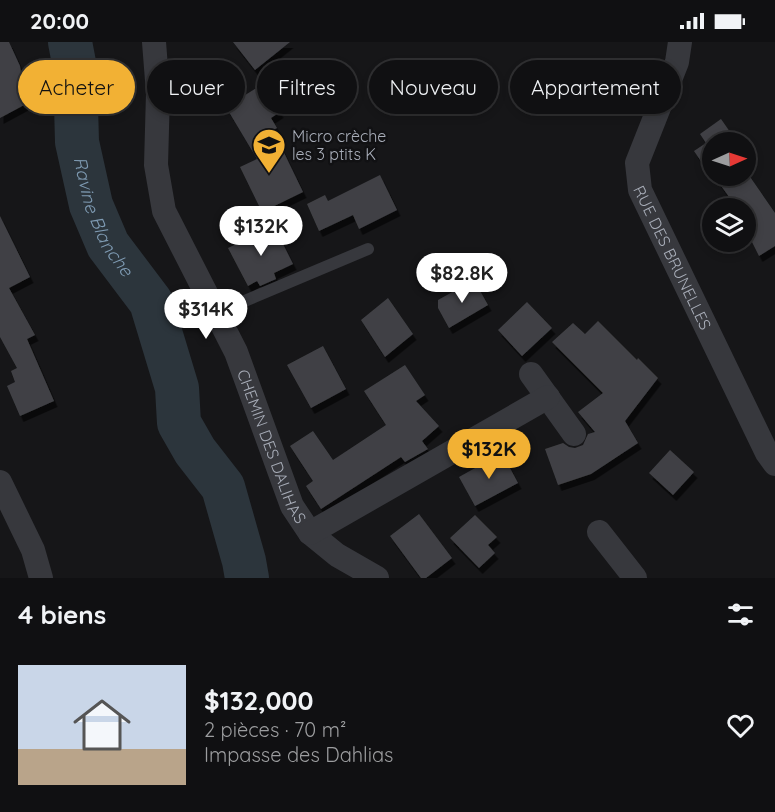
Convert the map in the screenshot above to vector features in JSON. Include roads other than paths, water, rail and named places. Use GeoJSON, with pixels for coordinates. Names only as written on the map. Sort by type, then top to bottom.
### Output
{"type":"FeatureCollection","features":[{"type":"Feature","properties":{"kind":"street","name":"CHEMIN DES DALIHAS"},"geometry":{"type":"LineString","coordinates":[[154,42],[158,93],[156,165],[164,211],[236,352],[292,506],[310,533],[337,555],[377,578]]}},
{"type":"Feature","properties":{"kind":"street","name":"RUE DES BRUNELLES"},"geometry":{"type":"LineString","coordinates":[[680,42],[677,62],[637,163],[640,190],[766,453],[775,464]]}},
{"type":"Feature","properties":{"kind":"street"},"geometry":{"type":"LineString","coordinates":[[531,374],[574,434]]}},
{"type":"Feature","properties":{"kind":"street"},"geometry":{"type":"LineString","coordinates":[[310,533],[548,397]]}},
{"type":"Feature","properties":{"kind":"street"},"geometry":{"type":"LineString","coordinates":[[0,482],[33,550],[41,578]]}},
{"type":"Feature","properties":{"kind":"street"},"geometry":{"type":"LineString","coordinates":[[599,532],[635,578]]}},
{"type":"Feature","properties":{"kind":"lane"},"geometry":{"type":"LineString","coordinates":[[216,314],[368,249]]}},
{"type":"Feature","properties":{"kind":"waterway","name":"Ravine Blanche"},"geometry":{"type":"LineString","coordinates":[[70,42],[75,68],[77,142],[91,205],[108,245],[151,302],[177,388],[179,423],[195,451],[223,487],[247,578]]}},
{"type":"Feature","properties":{"kind":"place","name":"Micro crèche les 3 ptits K"},"geometry":{"type":"Point","coordinates":[269,174]}}]}
